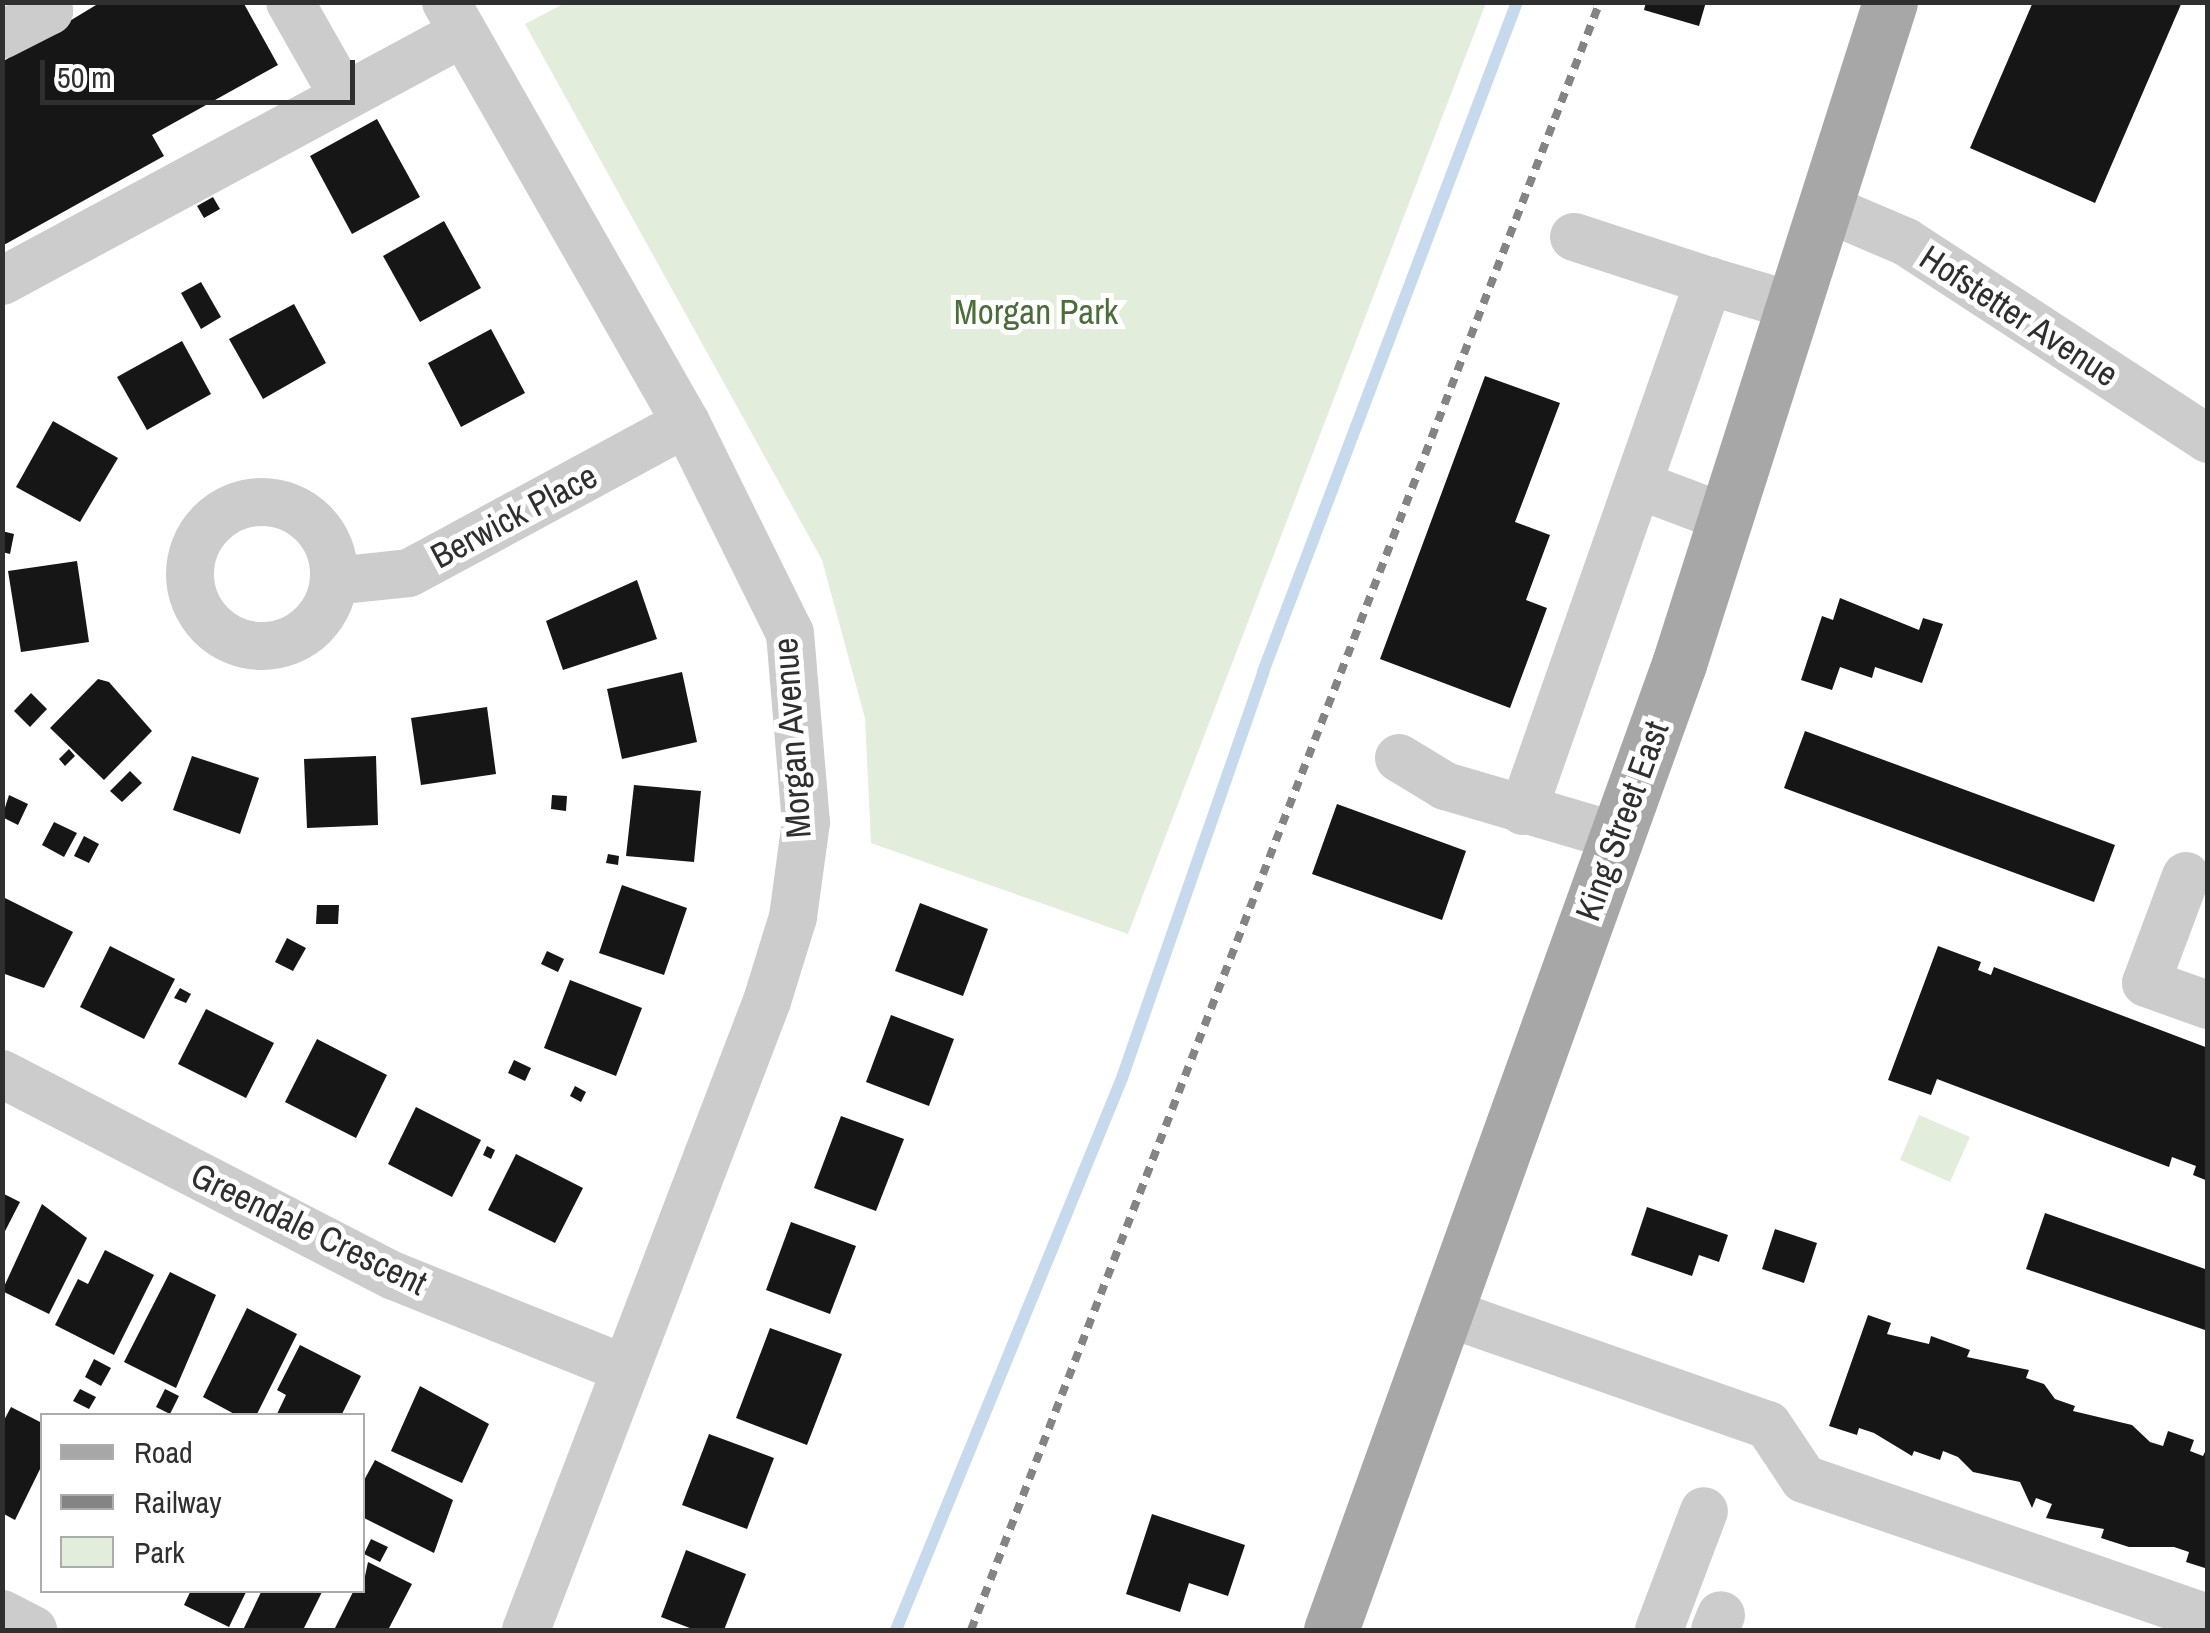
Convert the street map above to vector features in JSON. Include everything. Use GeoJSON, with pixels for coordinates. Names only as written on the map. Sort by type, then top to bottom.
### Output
{"type":"FeatureCollection","features":[{"type":"Feature","properties":{"kind":"main road","name":"King Street East"},"geometry":{"type":"LineString","coordinates":[[1331,1630],[1726,518],[1890,2]]}},
{"type":"Feature","properties":{"kind":"street"},"geometry":{"type":"LineString","coordinates":[[2,35],[49,11],[44,2]]}},
{"type":"Feature","properties":{"kind":"street"},"geometry":{"type":"LineString","coordinates":[[290,2],[344,97]]}},
{"type":"Feature","properties":{"kind":"street"},"geometry":{"type":"LineString","coordinates":[[2,281],[344,97],[454,18]]}},
{"type":"Feature","properties":{"kind":"street","name":"Morgan Avenue"},"geometry":{"type":"LineString","coordinates":[[454,18],[686,423],[790,632],[806,822],[793,916],[767,1001],[526,1630]]}},
{"type":"Feature","properties":{"kind":"street","name":"Hofstetter Avenue"},"geometry":{"type":"LineString","coordinates":[[1824,207],[1906,242],[2208,439]]}},
{"type":"Feature","properties":{"kind":"street"},"geometry":{"type":"LineString","coordinates":[[1574,237],[1793,306]]}},
{"type":"Feature","properties":{"kind":"street"},"geometry":{"type":"LineString","coordinates":[[1523,811],[1710,281]]}},
{"type":"Feature","properties":{"kind":"street","name":"Berwick Place"},"geometry":{"type":"LineString","coordinates":[[334,581],[408,573],[686,423]]}},
{"type":"Feature","properties":{"kind":"street"},"geometry":{"type":"LineString","coordinates":[[1640,486],[1726,518]]}},
{"type":"Feature","properties":{"kind":"street"},"geometry":{"type":"LineString","coordinates":[[1398,758],[1445,786],[1616,836]]}},
{"type":"Feature","properties":{"kind":"street"},"geometry":{"type":"LineString","coordinates":[[2186,876],[2146,983],[2208,1005]]}},
{"type":"Feature","properties":{"kind":"street","name":"Greendale Crescent"},"geometry":{"type":"LineString","coordinates":[[2,1074],[394,1276],[624,1368]]}},
{"type":"Feature","properties":{"kind":"street"},"geometry":{"type":"LineString","coordinates":[[1445,1312],[1768,1425],[1804,1479],[2208,1618]]}},
{"type":"Feature","properties":{"kind":"street"},"geometry":{"type":"LineString","coordinates":[[1659,1630],[1704,1510]]}},
{"type":"Feature","properties":{"kind":"street"},"geometry":{"type":"LineString","coordinates":[[2,1614],[33,1630]]}},
{"type":"Feature","properties":{"kind":"green space","name":"Morgan Park"},"geometry":{"type":"Polygon","coordinates":[[[565,3],[1486,3],[1128,934],[871,843],[865,718],[822,560],[525,24],[565,3]]]}},
{"type":"Feature","properties":{"kind":"green space"},"geometry":{"type":"Polygon","coordinates":[[[1919,1115],[1970,1137],[1950,1182],[1900,1160],[1919,1115]]]}},
{"type":"Feature","properties":{"kind":"building"},"geometry":{"type":"Polygon","coordinates":[[[101,2],[243,2],[278,65],[152,135],[164,156],[2,246],[2,62],[101,2]]]}},
{"type":"Feature","properties":{"kind":"building"},"geometry":{"type":"Polygon","coordinates":[[[1646,2],[1706,2],[1699,26],[1644,10],[1646,2]]]}},
{"type":"Feature","properties":{"kind":"building"},"geometry":{"type":"Polygon","coordinates":[[[2033,2],[2182,2],[2095,203],[1970,148],[2033,2]]]}},
{"type":"Feature","properties":{"kind":"building"},"geometry":{"type":"Polygon","coordinates":[[[377,119],[420,197],[352,234],[310,156],[377,119]]]}},
{"type":"Feature","properties":{"kind":"building"},"geometry":{"type":"Polygon","coordinates":[[[213,197],[220,209],[204,218],[197,206],[213,197]]]}},
{"type":"Feature","properties":{"kind":"building"},"geometry":{"type":"Polygon","coordinates":[[[444,221],[481,288],[420,322],[383,256],[444,221]]]}},
{"type":"Feature","properties":{"kind":"building"},"geometry":{"type":"Polygon","coordinates":[[[201,282],[221,317],[201,329],[181,293],[201,282]]]}},
{"type":"Feature","properties":{"kind":"building"},"geometry":{"type":"Polygon","coordinates":[[[294,304],[326,363],[263,399],[229,339],[294,304]]]}},
{"type":"Feature","properties":{"kind":"building"},"geometry":{"type":"Polygon","coordinates":[[[491,329],[525,393],[461,427],[428,363],[491,329]]]}},
{"type":"Feature","properties":{"kind":"building"},"geometry":{"type":"Polygon","coordinates":[[[182,341],[211,394],[147,430],[117,377],[182,341]]]}},
{"type":"Feature","properties":{"kind":"building"},"geometry":{"type":"Polygon","coordinates":[[[1485,376],[1560,403],[1515,522],[1550,535],[1526,600],[1547,608],[1510,708],[1380,659],[1485,376]]]}},
{"type":"Feature","properties":{"kind":"building"},"geometry":{"type":"Polygon","coordinates":[[[53,421],[118,458],[80,522],[16,487],[53,421]]]}},
{"type":"Feature","properties":{"kind":"building"},"geometry":{"type":"Polygon","coordinates":[[[2,531],[14,534],[10,554],[2,552],[2,531]]]}},
{"type":"Feature","properties":{"kind":"building"},"geometry":{"type":"Polygon","coordinates":[[[77,561],[89,642],[21,652],[8,571],[77,561]]]}},
{"type":"Feature","properties":{"kind":"building"},"geometry":{"type":"Polygon","coordinates":[[[637,580],[657,639],[563,670],[546,621],[637,580]]]}},
{"type":"Feature","properties":{"kind":"building"},"geometry":{"type":"Polygon","coordinates":[[[1840,598],[1919,630],[1923,618],[1943,624],[1922,683],[1875,667],[1872,678],[1840,667],[1832,690],[1801,680],[1822,616],[1833,620],[1840,598]]]}},
{"type":"Feature","properties":{"kind":"building"},"geometry":{"type":"Polygon","coordinates":[[[682,672],[697,742],[622,759],[607,689],[682,672]]]}},
{"type":"Feature","properties":{"kind":"building"},"geometry":{"type":"Polygon","coordinates":[[[98,679],[109,682],[152,731],[104,780],[50,728],[98,679]]]}},
{"type":"Feature","properties":{"kind":"building"},"geometry":{"type":"Polygon","coordinates":[[[31,693],[47,709],[30,727],[14,711],[31,693]]]}},
{"type":"Feature","properties":{"kind":"building"},"geometry":{"type":"Polygon","coordinates":[[[487,707],[496,774],[421,785],[411,718],[487,707]]]}},
{"type":"Feature","properties":{"kind":"building"},"geometry":{"type":"Polygon","coordinates":[[[1805,731],[2115,845],[2094,902],[1784,788],[1805,731]]]}},
{"type":"Feature","properties":{"kind":"building"},"geometry":{"type":"Polygon","coordinates":[[[69,749],[75,756],[65,766],[59,759],[69,749]]]}},
{"type":"Feature","properties":{"kind":"building"},"geometry":{"type":"Polygon","coordinates":[[[192,756],[259,778],[240,834],[173,810],[192,756]]]}},
{"type":"Feature","properties":{"kind":"building"},"geometry":{"type":"Polygon","coordinates":[[[376,756],[378,825],[307,828],[304,759],[376,756]]]}},
{"type":"Feature","properties":{"kind":"building"},"geometry":{"type":"Polygon","coordinates":[[[130,771],[142,783],[122,802],[110,791],[130,771]]]}},
{"type":"Feature","properties":{"kind":"building"},"geometry":{"type":"Polygon","coordinates":[[[634,785],[701,791],[694,862],[626,856],[634,785]]]}},
{"type":"Feature","properties":{"kind":"building"},"geometry":{"type":"Polygon","coordinates":[[[9,795],[28,804],[18,825],[2,817],[9,795]]]}},
{"type":"Feature","properties":{"kind":"building"},"geometry":{"type":"Polygon","coordinates":[[[552,795],[567,796],[566,811],[551,809],[552,795]]]}},
{"type":"Feature","properties":{"kind":"building"},"geometry":{"type":"Polygon","coordinates":[[[1337,804],[1466,851],[1442,920],[1312,874],[1337,804]]]}},
{"type":"Feature","properties":{"kind":"building"},"geometry":{"type":"Polygon","coordinates":[[[54,822],[77,833],[64,857],[42,845],[54,822]]]}},
{"type":"Feature","properties":{"kind":"building"},"geometry":{"type":"Polygon","coordinates":[[[84,836],[99,844],[89,863],[74,856],[84,836]]]}},
{"type":"Feature","properties":{"kind":"building"},"geometry":{"type":"Polygon","coordinates":[[[608,854],[619,856],[618,865],[606,863],[608,854]]]}},
{"type":"Feature","properties":{"kind":"building"},"geometry":{"type":"Polygon","coordinates":[[[622,885],[687,908],[664,975],[599,953],[622,885]]]}},
{"type":"Feature","properties":{"kind":"building"},"geometry":{"type":"Polygon","coordinates":[[[5,898],[73,932],[44,988],[2,973],[5,898]]]}},
{"type":"Feature","properties":{"kind":"building"},"geometry":{"type":"Polygon","coordinates":[[[920,903],[988,929],[963,996],[895,971],[920,903]]]}},
{"type":"Feature","properties":{"kind":"building"},"geometry":{"type":"Polygon","coordinates":[[[317,905],[339,905],[338,924],[316,924],[317,905]]]}},
{"type":"Feature","properties":{"kind":"building"},"geometry":{"type":"Polygon","coordinates":[[[287,938],[306,948],[293,971],[275,962],[287,938]]]}},
{"type":"Feature","properties":{"kind":"building"},"geometry":{"type":"Polygon","coordinates":[[[110,946],[175,979],[144,1039],[80,1007],[110,946]]]}},
{"type":"Feature","properties":{"kind":"building"},"geometry":{"type":"Polygon","coordinates":[[[1938,946],[1981,962],[1978,970],[1991,975],[1994,967],[2208,1048],[2208,1181],[2193,1175],[2196,1166],[2172,1157],[2169,1167],[1937,1079],[1931,1095],[1888,1080],[1938,946]]]}},
{"type":"Feature","properties":{"kind":"building"},"geometry":{"type":"Polygon","coordinates":[[[547,951],[564,959],[558,972],[541,964],[547,951]]]}},
{"type":"Feature","properties":{"kind":"building"},"geometry":{"type":"Polygon","coordinates":[[[570,980],[642,1008],[616,1076],[544,1048],[570,980]]]}},
{"type":"Feature","properties":{"kind":"building"},"geometry":{"type":"Polygon","coordinates":[[[180,988],[191,994],[186,1003],[174,998],[180,988]]]}},
{"type":"Feature","properties":{"kind":"building"},"geometry":{"type":"Polygon","coordinates":[[[206,1009],[274,1043],[246,1098],[178,1064],[206,1009]]]}},
{"type":"Feature","properties":{"kind":"building"},"geometry":{"type":"Polygon","coordinates":[[[891,1015],[954,1039],[929,1106],[866,1082],[891,1015]]]}},
{"type":"Feature","properties":{"kind":"building"},"geometry":{"type":"Polygon","coordinates":[[[317,1039],[387,1075],[356,1138],[285,1102],[317,1039]]]}},
{"type":"Feature","properties":{"kind":"building"},"geometry":{"type":"Polygon","coordinates":[[[514,1060],[531,1068],[525,1081],[508,1073],[514,1060]]]}},
{"type":"Feature","properties":{"kind":"building"},"geometry":{"type":"Polygon","coordinates":[[[575,1086],[586,1092],[581,1102],[570,1096],[575,1086]]]}},
{"type":"Feature","properties":{"kind":"building"},"geometry":{"type":"Polygon","coordinates":[[[416,1107],[481,1140],[452,1197],[388,1164],[416,1107]]]}},
{"type":"Feature","properties":{"kind":"building"},"geometry":{"type":"Polygon","coordinates":[[[841,1116],[904,1139],[876,1211],[814,1188],[841,1116]]]}},
{"type":"Feature","properties":{"kind":"building"},"geometry":{"type":"Polygon","coordinates":[[[487,1146],[495,1150],[491,1159],[483,1155],[487,1146]]]}},
{"type":"Feature","properties":{"kind":"building"},"geometry":{"type":"Polygon","coordinates":[[[516,1154],[583,1188],[555,1243],[488,1210],[516,1154]]]}},
{"type":"Feature","properties":{"kind":"building"},"geometry":{"type":"Polygon","coordinates":[[[2,1193],[20,1202],[2,1237],[2,1193]]]}},
{"type":"Feature","properties":{"kind":"building"},"geometry":{"type":"Polygon","coordinates":[[[42,1204],[87,1238],[49,1314],[2,1291],[42,1204]]]}},
{"type":"Feature","properties":{"kind":"building"},"geometry":{"type":"Polygon","coordinates":[[[1647,1207],[1728,1235],[1719,1262],[1699,1255],[1692,1276],[1631,1255],[1647,1207]]]}},
{"type":"Feature","properties":{"kind":"building"},"geometry":{"type":"Polygon","coordinates":[[[2045,1213],[2208,1270],[2208,1331],[2026,1269],[2045,1213]]]}},
{"type":"Feature","properties":{"kind":"building"},"geometry":{"type":"Polygon","coordinates":[[[791,1222],[856,1246],[830,1314],[766,1290],[791,1222]]]}},
{"type":"Feature","properties":{"kind":"building"},"geometry":{"type":"Polygon","coordinates":[[[1775,1229],[1817,1243],[1804,1283],[1762,1269],[1775,1229]]]}},
{"type":"Feature","properties":{"kind":"building"},"geometry":{"type":"Polygon","coordinates":[[[105,1250],[154,1275],[114,1355],[55,1325],[78,1279],[88,1284],[105,1250]]]}},
{"type":"Feature","properties":{"kind":"building"},"geometry":{"type":"Polygon","coordinates":[[[170,1272],[216,1295],[176,1388],[124,1362],[170,1272]]]}},
{"type":"Feature","properties":{"kind":"building"},"geometry":{"type":"Polygon","coordinates":[[[247,1308],[297,1334],[258,1413],[232,1413],[203,1397],[247,1308]]]}},
{"type":"Feature","properties":{"kind":"building"},"geometry":{"type":"Polygon","coordinates":[[[1868,1315],[1891,1323],[1887,1334],[1929,1344],[1931,1336],[1970,1350],[1967,1357],[2029,1370],[2026,1378],[2044,1384],[2055,1399],[2075,1406],[2073,1411],[2132,1425],[2150,1442],[2163,1446],[2168,1431],[2194,1440],[2190,1451],[2203,1456],[2208,1445],[2208,1569],[2186,1562],[2189,1552],[2174,1547],[2129,1547],[2101,1538],[2104,1529],[2046,1518],[2052,1504],[2036,1498],[2032,1508],[2020,1482],[1973,1472],[1958,1457],[1943,1451],[1940,1460],[1914,1451],[1912,1456],[1874,1433],[1859,1428],[1857,1435],[1829,1426],[1868,1315]]]}},
{"type":"Feature","properties":{"kind":"building"},"geometry":{"type":"Polygon","coordinates":[[[770,1328],[842,1354],[807,1445],[736,1418],[770,1328]]]}},
{"type":"Feature","properties":{"kind":"building"},"geometry":{"type":"Polygon","coordinates":[[[300,1345],[361,1376],[342,1413],[277,1413],[286,1395],[277,1390],[300,1345]]]}},
{"type":"Feature","properties":{"kind":"building"},"geometry":{"type":"Polygon","coordinates":[[[94,1359],[111,1368],[101,1386],[85,1377],[94,1359]]]}},
{"type":"Feature","properties":{"kind":"building"},"geometry":{"type":"Polygon","coordinates":[[[420,1386],[489,1424],[462,1483],[391,1451],[420,1386]]]}},
{"type":"Feature","properties":{"kind":"building"},"geometry":{"type":"Polygon","coordinates":[[[80,1389],[96,1397],[89,1409],[73,1401],[80,1389]]]}},
{"type":"Feature","properties":{"kind":"building"},"geometry":{"type":"Polygon","coordinates":[[[165,1389],[179,1396],[170,1413],[156,1407],[165,1389]]]}},
{"type":"Feature","properties":{"kind":"building"},"geometry":{"type":"Polygon","coordinates":[[[11,1407],[40,1422],[40,1469],[15,1520],[2,1513],[2,1424],[11,1407]]]}},
{"type":"Feature","properties":{"kind":"building"},"geometry":{"type":"Polygon","coordinates":[[[709,1434],[774,1458],[747,1529],[682,1505],[709,1434]]]}},
{"type":"Feature","properties":{"kind":"building"},"geometry":{"type":"Polygon","coordinates":[[[375,1460],[453,1500],[434,1553],[365,1518],[365,1478],[375,1460]]]}},
{"type":"Feature","properties":{"kind":"building"},"geometry":{"type":"Polygon","coordinates":[[[1152,1514],[1245,1545],[1228,1596],[1189,1583],[1180,1612],[1126,1594],[1152,1514]]]}},
{"type":"Feature","properties":{"kind":"building"},"geometry":{"type":"Polygon","coordinates":[[[371,1539],[388,1547],[380,1562],[365,1552],[371,1539]]]}},
{"type":"Feature","properties":{"kind":"building"},"geometry":{"type":"Polygon","coordinates":[[[686,1550],[746,1574],[724,1630],[695,1630],[661,1617],[686,1550]]]}},
{"type":"Feature","properties":{"kind":"building"},"geometry":{"type":"Polygon","coordinates":[[[368,1562],[412,1584],[388,1630],[334,1630],[352,1593],[365,1593],[368,1562]]]}},
{"type":"Feature","properties":{"kind":"building"},"geometry":{"type":"Polygon","coordinates":[[[190,1593],[246,1593],[229,1627],[184,1605],[190,1593]]]}},
{"type":"Feature","properties":{"kind":"building"},"geometry":{"type":"Polygon","coordinates":[[[261,1593],[322,1593],[303,1630],[243,1630],[261,1593]]]}},
{"type":"Feature","properties":{"kind":"waterway"},"geometry":{"type":"LineString","coordinates":[[896,1630],[1122,1078],[1263,672],[1517,2]]}},
{"type":"Feature","properties":{"kind":"railway"},"geometry":{"type":"LineString","coordinates":[[971,1630],[1600,2]]}}]}
